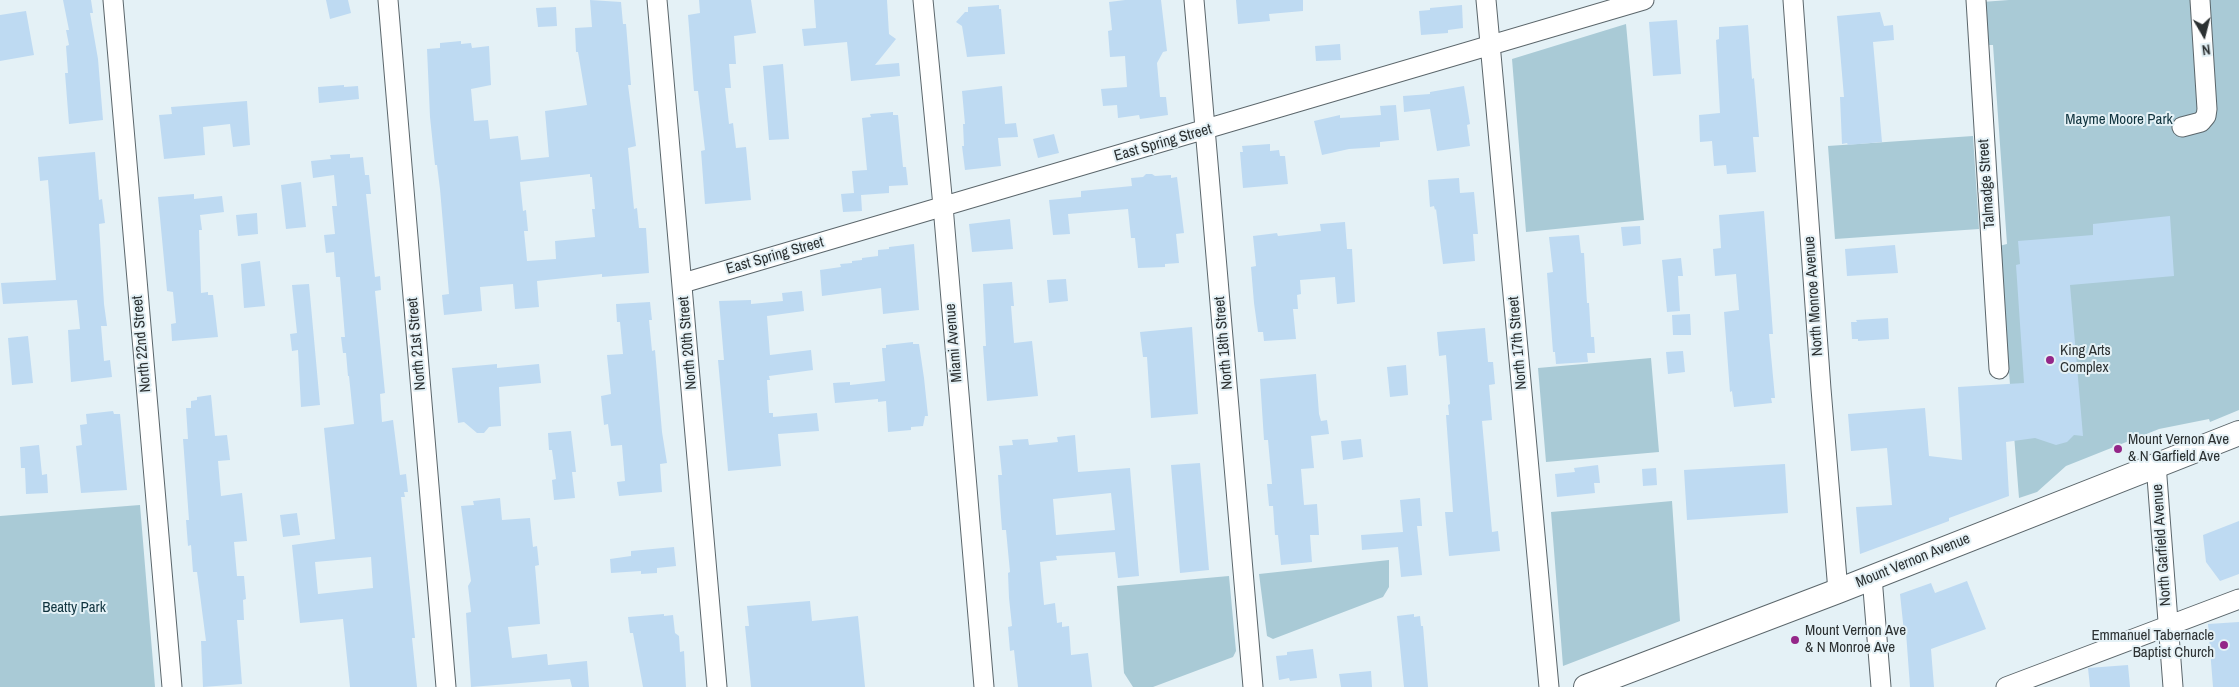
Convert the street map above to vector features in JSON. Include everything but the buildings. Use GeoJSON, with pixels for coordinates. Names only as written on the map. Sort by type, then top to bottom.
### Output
{"type":"FeatureCollection","features":[{"type":"Feature","properties":{"kind":"street","name":"North 22nd Street"},"geometry":{"type":"LineString","coordinates":[[113,0],[172,687]]}},
{"type":"Feature","properties":{"kind":"street","name":"North 21st Street"},"geometry":{"type":"LineString","coordinates":[[388,0],[446,687]]}},
{"type":"Feature","properties":{"kind":"street","name":"North 20th Street"},"geometry":{"type":"LineString","coordinates":[[657,0],[717,687]]}},
{"type":"Feature","properties":{"kind":"street","name":"Miami Avenue"},"geometry":{"type":"LineString","coordinates":[[922,0],[943,206],[984,687]]}},
{"type":"Feature","properties":{"kind":"street","name":"North 18th Street"},"geometry":{"type":"LineString","coordinates":[[1194,0],[1253,687]]}},
{"type":"Feature","properties":{"kind":"street","name":"North 17th Street"},"geometry":{"type":"LineString","coordinates":[[1486,0],[1549,687]]}},
{"type":"Feature","properties":{"kind":"street","name":"East Spring Street"},"geometry":{"type":"LineString","coordinates":[[682,283],[1644,0]]}},
{"type":"Feature","properties":{"kind":"street","name":"North Monroe Avenue"},"geometry":{"type":"LineString","coordinates":[[1793,0],[1820,389],[1838,591]]}},
{"type":"Feature","properties":{"kind":"street","name":"Talmadge Street"},"geometry":{"type":"LineString","coordinates":[[1976,0],[1999,369]]}},
{"type":"Feature","properties":{"kind":"street"},"geometry":{"type":"LineString","coordinates":[[2182,127],[2201,122],[2206,116],[2207,109],[2200,0]]}},
{"type":"Feature","properties":{"kind":"street","name":"Mount Vernon Avenue"},"geometry":{"type":"LineString","coordinates":[[1586,687],[1838,591],[2156,464],[2239,433]]}},
{"type":"Feature","properties":{"kind":"street","name":"North Garfield Avenue"},"geometry":{"type":"LineString","coordinates":[[2156,464],[2173,687]]}},
{"type":"Feature","properties":{"kind":"street"},"geometry":{"type":"LineString","coordinates":[[1872,577],[1881,687]]}},
{"type":"Feature","properties":{"kind":"street"},"geometry":{"type":"LineString","coordinates":[[2006,687],[2239,599]]}},
{"type":"Feature","properties":{"kind":"green space","name":"Mayme Moore Park"},"geometry":{"type":"Polygon","coordinates":[[[2009,0],[2239,0],[2239,410],[2210,422],[2209,419],[2159,429],[2066,466],[2037,492],[2019,498],[1999,246],[2007,244],[1993,45],[1986,45],[1982,2],[2009,0]]]}},
{"type":"Feature","properties":{"kind":"green space"},"geometry":{"type":"Polygon","coordinates":[[[1626,24],[1644,220],[1526,232],[1512,59],[1626,24]]]}},
{"type":"Feature","properties":{"kind":"green space"},"geometry":{"type":"Polygon","coordinates":[[[1973,136],[1979,229],[1835,239],[1828,146],[1973,136]]]}},
{"type":"Feature","properties":{"kind":"green space"},"geometry":{"type":"Polygon","coordinates":[[[1651,358],[1659,452],[1546,462],[1538,368],[1651,358]]]}},
{"type":"Feature","properties":{"kind":"green space"},"geometry":{"type":"Polygon","coordinates":[[[1672,501],[1680,621],[1563,666],[1551,512],[1672,501]]]}},
{"type":"Feature","properties":{"kind":"green space","name":"Beatty Park"},"geometry":{"type":"Polygon","coordinates":[[[140,505],[155,687],[0,687],[0,516],[140,505]]]}},
{"type":"Feature","properties":{"kind":"green space"},"geometry":{"type":"Polygon","coordinates":[[[1389,560],[1389,587],[1383,597],[1273,639],[1267,636],[1259,574],[1389,560]]]}},
{"type":"Feature","properties":{"kind":"green space"},"geometry":{"type":"Polygon","coordinates":[[[1229,576],[1236,651],[1233,657],[1153,687],[1133,687],[1124,673],[1117,586],[1229,576]]]}},
{"type":"Feature","properties":{"kind":"place","name":"King Arts Complex"},"geometry":{"type":"Point","coordinates":[2050,360]}},
{"type":"Feature","properties":{"kind":"place","name":"Mount Vernon Ave & N Garfield Ave"},"geometry":{"type":"Point","coordinates":[2118,449]}},
{"type":"Feature","properties":{"kind":"place","name":"Mount Vernon Ave & N Monroe Ave"},"geometry":{"type":"Point","coordinates":[1795,640]}},
{"type":"Feature","properties":{"kind":"place","name":"Emmanuel Tabernacle Baptist Church"},"geometry":{"type":"Point","coordinates":[2224,645]}}]}
